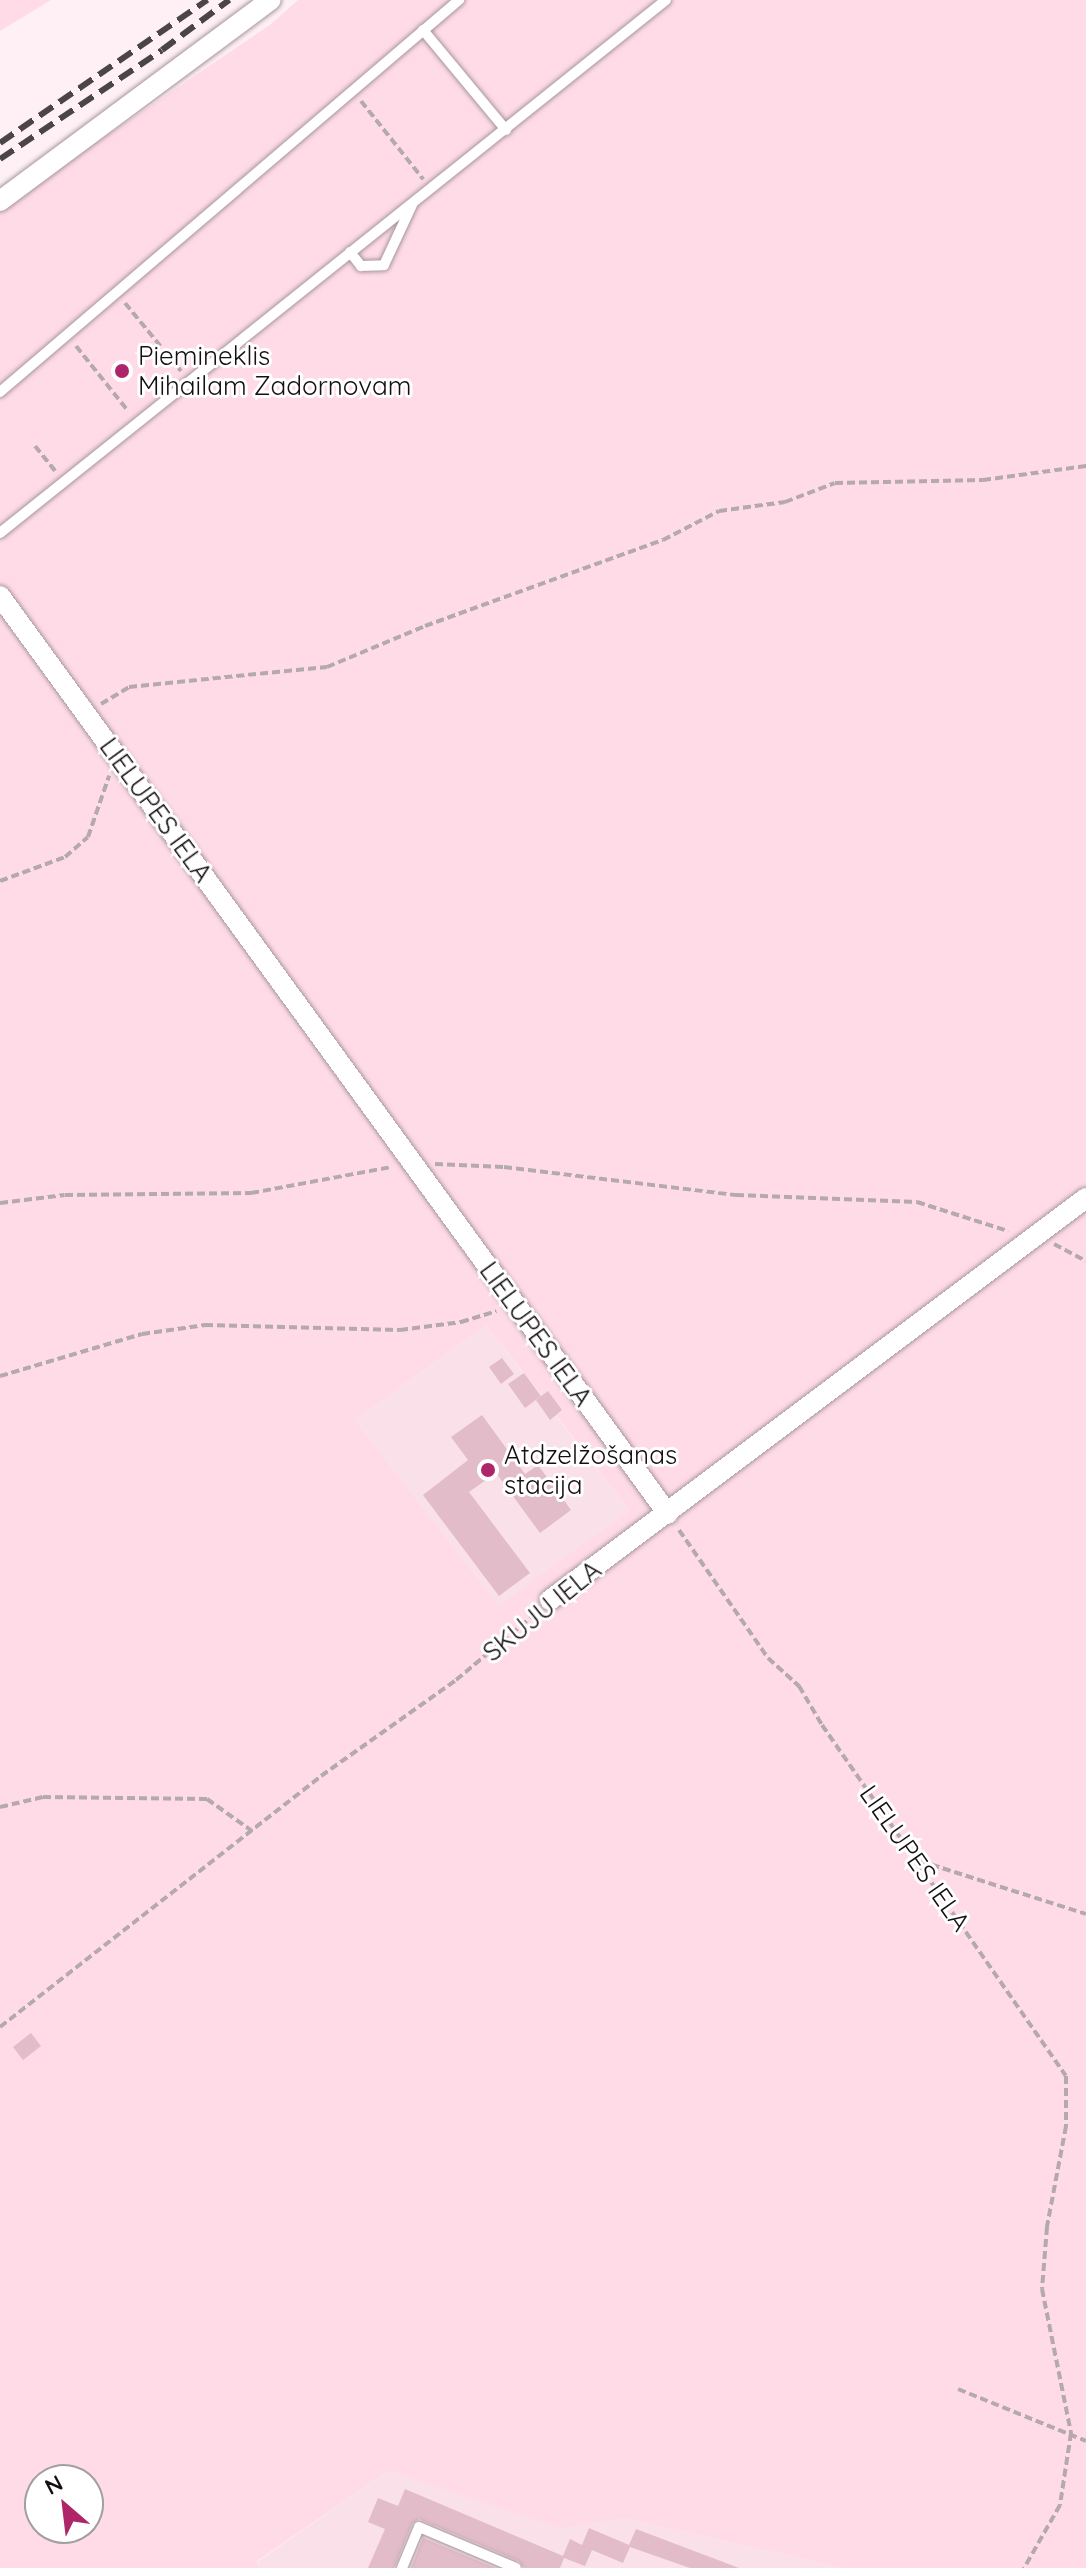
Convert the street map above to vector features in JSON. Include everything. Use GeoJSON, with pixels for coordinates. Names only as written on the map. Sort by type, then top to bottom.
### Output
{"type":"FeatureCollection","features":[{"type":"Feature","properties":{"kind":"street"},"geometry":{"type":"LineString","coordinates":[[0,201],[271,0]]}},
{"type":"Feature","properties":{"kind":"street","name":"LIELUPES IELA"},"geometry":{"type":"LineString","coordinates":[[0,596],[668,1514]]}},
{"type":"Feature","properties":{"kind":"street","name":"SKUJU IELA"},"geometry":{"type":"LineString","coordinates":[[550,1600],[1086,1198]]}},
{"type":"Feature","properties":{"kind":"lane"},"geometry":{"type":"LineString","coordinates":[[0,392],[459,0]]}},
{"type":"Feature","properties":{"kind":"lane"},"geometry":{"type":"LineString","coordinates":[[0,533],[666,0]]}},
{"type":"Feature","properties":{"kind":"lane"},"geometry":{"type":"LineString","coordinates":[[423,30],[506,130]]}},
{"type":"Feature","properties":{"kind":"lane"},"geometry":{"type":"LineString","coordinates":[[350,252],[361,266],[384,265],[413,203]]}},
{"type":"Feature","properties":{"kind":"lane"},"geometry":{"type":"LineString","coordinates":[[402,2568],[419,2527],[516,2568]]}},
{"type":"Feature","properties":{"kind":"path"},"geometry":{"type":"LineString","coordinates":[[352,90],[430,188]]}},
{"type":"Feature","properties":{"kind":"path"},"geometry":{"type":"LineString","coordinates":[[116,292],[190,381]]}},
{"type":"Feature","properties":{"kind":"path"},"geometry":{"type":"LineString","coordinates":[[67,335],[138,423]]}},
{"type":"Feature","properties":{"kind":"path"},"geometry":{"type":"LineString","coordinates":[[35,446],[63,483]]}},
{"type":"Feature","properties":{"kind":"path"},"geometry":{"type":"LineString","coordinates":[[85,713],[129,687],[327,667],[425,626],[663,540],[719,511],[785,502],[835,483],[983,480],[1086,466]]}},
{"type":"Feature","properties":{"kind":"path"},"geometry":{"type":"LineString","coordinates":[[0,881],[65,857],[88,837],[115,754]]}},
{"type":"Feature","properties":{"kind":"path"},"geometry":{"type":"LineString","coordinates":[[0,1203],[65,1195],[251,1193],[413,1163],[504,1167],[736,1195],[917,1202],[995,1230],[1038,1235],[1086,1261]]}},
{"type":"Feature","properties":{"kind":"path"},"geometry":{"type":"LineString","coordinates":[[0,1376],[142,1334],[205,1325],[400,1330],[461,1322],[514,1305]]}},
{"type":"Feature","properties":{"kind":"path","name":"LIELUPES IELA"},"geometry":{"type":"LineString","coordinates":[[668,1514],[768,1658],[799,1686],[822,1725],[1066,2076],[1066,2126],[1047,2227],[1042,2289],[1071,2433]]}},
{"type":"Feature","properties":{"kind":"path","name":"SKUJU IELA"},"geometry":{"type":"LineString","coordinates":[[0,2027],[321,1776],[456,1680],[550,1600]]}},
{"type":"Feature","properties":{"kind":"path"},"geometry":{"type":"LineString","coordinates":[[0,1807],[43,1797],[207,1799],[252,1831]]}},
{"type":"Feature","properties":{"kind":"path"},"geometry":{"type":"LineString","coordinates":[[917,1860],[1086,1914]]}},
{"type":"Feature","properties":{"kind":"path"},"geometry":{"type":"LineString","coordinates":[[958,2389],[1086,2441]]}},
{"type":"Feature","properties":{"kind":"path"},"geometry":{"type":"LineString","coordinates":[[1024,2568],[1060,2505],[1071,2433]]}},
{"type":"Feature","properties":{"kind":"shaded area"},"geometry":{"type":"Polygon","coordinates":[[[0,0],[51,0],[0,31],[0,0]]]}},
{"type":"Feature","properties":{"kind":"shaded area"},"geometry":{"type":"Polygon","coordinates":[[[298,0],[1086,0],[1086,2568],[843,2568],[625,2518],[559,2528],[388,2471],[257,2561],[258,2568],[0,2568],[0,208],[271,24],[298,0]],[[486,1325],[355,1420],[498,1606],[629,1510],[556,1415],[562,1410],[542,1396],[486,1325]]]}},
{"type":"Feature","properties":{"kind":"shaded area"},"geometry":{"type":"Polygon","coordinates":[[[486,1325],[541,1396],[562,1410],[556,1416],[629,1510],[498,1607],[355,1420],[486,1325]]]}},
{"type":"Feature","properties":{"kind":"shaded area"},"geometry":{"type":"Polygon","coordinates":[[[388,2471],[559,2527],[625,2518],[843,2568],[258,2568],[257,2562],[388,2471]]]}},
{"type":"Feature","properties":{"kind":"building"},"geometry":{"type":"Polygon","coordinates":[[[502,1358],[514,1374],[501,1384],[489,1367],[502,1358]]]}},
{"type":"Feature","properties":{"kind":"building"},"geometry":{"type":"Polygon","coordinates":[[[524,1373],[541,1396],[525,1408],[508,1384],[524,1373]]]}},
{"type":"Feature","properties":{"kind":"building"},"geometry":{"type":"Polygon","coordinates":[[[548,1391],[562,1410],[550,1420],[536,1400],[548,1391]]]}},
{"type":"Feature","properties":{"kind":"building"},"geometry":{"type":"Polygon","coordinates":[[[482,1415],[525,1474],[538,1465],[571,1510],[540,1533],[496,1473],[469,1492],[530,1573],[499,1596],[423,1495],[468,1460],[451,1437],[482,1415]]]}},
{"type":"Feature","properties":{"kind":"building"},"geometry":{"type":"Polygon","coordinates":[[[31,2033],[41,2046],[23,2060],[13,2047],[31,2033]]]}},
{"type":"Feature","properties":{"kind":"building"},"geometry":{"type":"Polygon","coordinates":[[[405,2489],[563,2556],[570,2539],[582,2545],[589,2528],[629,2545],[636,2529],[739,2568],[690,2568],[630,2547],[623,2563],[592,2550],[585,2566],[564,2558],[560,2568],[524,2568],[519,2561],[419,2519],[412,2524],[394,2568],[368,2568],[385,2529],[368,2522],[378,2498],[398,2506],[405,2489]]]}},
{"type":"Feature","properties":{"kind":"building"},"geometry":{"type":"Polygon","coordinates":[[[423,2538],[495,2568],[411,2568],[423,2538]]]}},
{"type":"Feature","properties":{"kind":"railway"},"geometry":{"type":"LineString","coordinates":[[0,143],[207,0]]}},
{"type":"Feature","properties":{"kind":"railway"},"geometry":{"type":"LineString","coordinates":[[0,159],[162,50],[229,0]]}},
{"type":"Feature","properties":{"kind":"place","name":"Piemineklis Mihailam Zadornovam"},"geometry":{"type":"Point","coordinates":[122,371]}},
{"type":"Feature","properties":{"kind":"place","name":"Atdzelžošanas stacija"},"geometry":{"type":"Point","coordinates":[488,1470]}}]}
